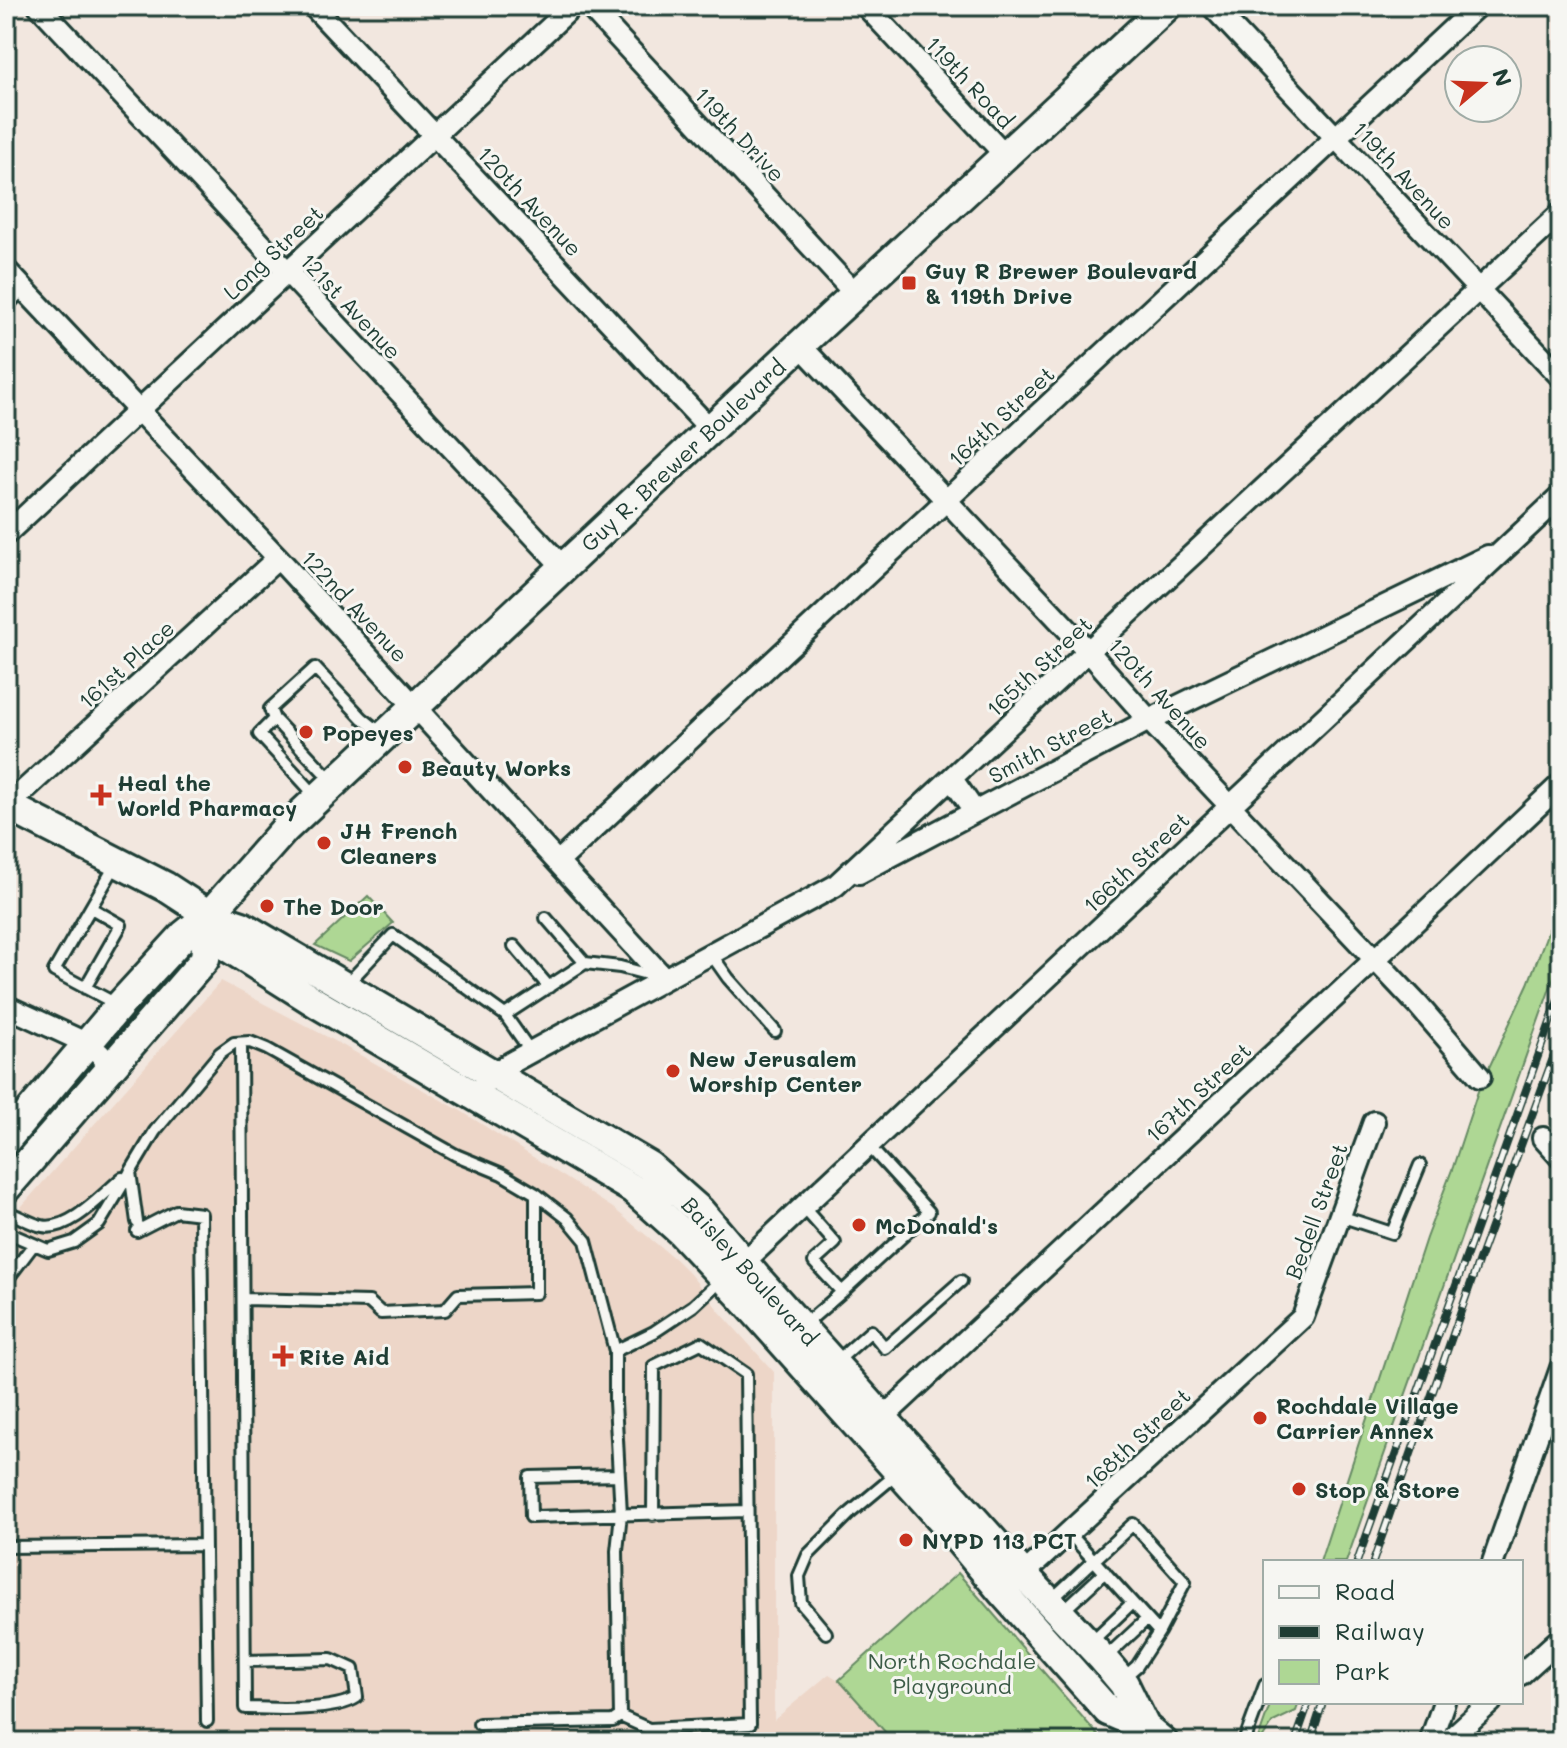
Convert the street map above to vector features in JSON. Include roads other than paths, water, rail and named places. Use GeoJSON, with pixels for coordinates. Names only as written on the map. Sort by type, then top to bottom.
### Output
{"type":"FeatureCollection","features":[{"type":"Feature","properties":{"kind":"main road","name":"Guy R. Brewer Boulevard"},"geometry":{"type":"LineString","coordinates":[[6,1140],[119,1006],[184,935],[209,915],[285,829],[800,345],[1006,156],[1152,11]]}},
{"type":"Feature","properties":{"kind":"main road","name":"Baisley Boulevard"},"geometry":{"type":"LineString","coordinates":[[7,805],[166,887],[209,915],[242,926],[344,987],[633,1189],[680,1231],[734,1270],[802,1328],[834,1364],[875,1426]]}},
{"type":"Feature","properties":{"kind":"main road","name":"Baisley Boulevard"},"geometry":{"type":"LineString","coordinates":[[209,915],[226,946],[318,1004],[484,1085]]}},
{"type":"Feature","properties":{"kind":"main road"},"geometry":{"type":"LineString","coordinates":[[6,1188],[205,959],[209,915]]}},
{"type":"Feature","properties":{"kind":"main road","name":"Baisley Boulevard"},"geometry":{"type":"LineString","coordinates":[[734,1270],[1014,1584],[1108,1711],[1149,1737]]}},
{"type":"Feature","properties":{"kind":"main road","name":"Baisley Boulevard"},"geometry":{"type":"LineString","coordinates":[[1014,1584],[1055,1608],[1104,1661],[1149,1737]]}},
{"type":"Feature","properties":{"kind":"street","name":"121st Avenue"},"geometry":{"type":"LineString","coordinates":[[39,6],[563,567]]}},
{"type":"Feature","properties":{"kind":"street","name":"120th Avenue"},"geometry":{"type":"LineString","coordinates":[[313,6],[711,430]]}},
{"type":"Feature","properties":{"kind":"street","name":"Long Street"},"geometry":{"type":"LineString","coordinates":[[6,534],[573,6]]}},
{"type":"Feature","properties":{"kind":"street","name":"119th Drive"},"geometry":{"type":"LineString","coordinates":[[589,6],[856,295]]}},
{"type":"Feature","properties":{"kind":"street","name":"119th Road"},"geometry":{"type":"LineString","coordinates":[[866,6],[1006,156]]}},
{"type":"Feature","properties":{"kind":"street","name":"119th Avenue"},"geometry":{"type":"LineString","coordinates":[[1212,6],[1561,377]]}},
{"type":"Feature","properties":{"kind":"street","name":"164th Street"},"geometry":{"type":"LineString","coordinates":[[558,862],[1477,6]]}},
{"type":"Feature","properties":{"kind":"street","name":"165th Street"},"geometry":{"type":"LineString","coordinates":[[484,1085],[531,1052],[835,886],[1561,213]]}},
{"type":"Feature","properties":{"kind":"street","name":"122nd Avenue"},"geometry":{"type":"LineString","coordinates":[[11,285],[139,410],[664,978]]}},
{"type":"Feature","properties":{"kind":"street","name":"120th Avenue"},"geometry":{"type":"LineString","coordinates":[[800,345],[1418,1005],[1480,1077]]}},
{"type":"Feature","properties":{"kind":"street","name":"166th Street"},"geometry":{"type":"LineString","coordinates":[[734,1270],[1561,496]]}},
{"type":"Feature","properties":{"kind":"street","name":"Smith Street"},"geometry":{"type":"LineString","coordinates":[[835,886],[1149,720],[1506,548]]}},
{"type":"Feature","properties":{"kind":"street","name":"161st Place"},"geometry":{"type":"LineString","coordinates":[[7,805],[278,558]]}},
{"type":"Feature","properties":{"kind":"street"},"geometry":{"type":"LineString","coordinates":[[952,779],[975,812]]}},
{"type":"Feature","properties":{"kind":"street","name":"167th Street"},"geometry":{"type":"LineString","coordinates":[[875,1426],[1561,784]]}},
{"type":"Feature","properties":{"kind":"street"},"geometry":{"type":"LineString","coordinates":[[6,1006],[88,1044],[111,1068]]}},
{"type":"Feature","properties":{"kind":"street","name":"Bedell Street"},"geometry":{"type":"LineString","coordinates":[[1303,1317],[1374,1122]]}},
{"type":"Feature","properties":{"kind":"street"},"geometry":{"type":"LineString","coordinates":[[1543,1138],[1561,1158]]}},
{"type":"Feature","properties":{"kind":"street","name":"168th Street"},"geometry":{"type":"LineString","coordinates":[[1014,1584],[1303,1317]]}},
{"type":"Feature","properties":{"kind":"street"},"geometry":{"type":"LineString","coordinates":[[1494,1560],[1561,1368]]}},
{"type":"Feature","properties":{"kind":"street"},"geometry":{"type":"LineString","coordinates":[[1523,1672],[1561,1638]]}},
{"type":"Feature","properties":{"kind":"street"},"geometry":{"type":"LineString","coordinates":[[1430,1742],[1443,1704]]}},
{"type":"Feature","properties":{"kind":"street"},"geometry":{"type":"LineString","coordinates":[[1447,1742],[1489,1704]]}},
{"type":"Feature","properties":{"kind":"lane"},"geometry":{"type":"LineString","coordinates":[[326,790],[270,709],[315,668],[362,718],[383,735]]}},
{"type":"Feature","properties":{"kind":"lane"},"geometry":{"type":"LineString","coordinates":[[274,719],[259,734],[326,790]]}},
{"type":"Feature","properties":{"kind":"lane"},"geometry":{"type":"LineString","coordinates":[[117,861],[54,971],[119,1006]]}},
{"type":"Feature","properties":{"kind":"lane"},"geometry":{"type":"LineString","coordinates":[[85,988],[121,925],[91,908]]}},
{"type":"Feature","properties":{"kind":"lane"},"geometry":{"type":"LineString","coordinates":[[546,918],[585,963]]}},
{"type":"Feature","properties":{"kind":"lane"},"geometry":{"type":"LineString","coordinates":[[344,987],[393,935],[505,1015],[531,1052]]}},
{"type":"Feature","properties":{"kind":"lane"},"geometry":{"type":"LineString","coordinates":[[514,946],[549,987]]}},
{"type":"Feature","properties":{"kind":"lane"},"geometry":{"type":"LineString","coordinates":[[711,954],[775,1031]]}},
{"type":"Feature","properties":{"kind":"lane"},"geometry":{"type":"LineString","coordinates":[[505,1015],[585,963],[620,967],[664,978]]}},
{"type":"Feature","properties":{"kind":"lane"},"geometry":{"type":"LineString","coordinates":[[6,1232],[48,1250],[74,1242],[99,1224],[155,1131],[220,1053],[234,1043],[250,1042],[456,1155],[502,1174],[536,1194],[567,1218],[586,1241],[615,1351],[621,1514],[617,1551],[620,1716]]}},
{"type":"Feature","properties":{"kind":"lane"},"geometry":{"type":"LineString","coordinates":[[241,1043],[245,1708],[283,1709],[348,1703],[357,1697],[353,1669],[331,1659],[245,1661]]}},
{"type":"Feature","properties":{"kind":"lane"},"geometry":{"type":"LineString","coordinates":[[802,1328],[929,1212],[868,1145]]}},
{"type":"Feature","properties":{"kind":"lane"},"geometry":{"type":"LineString","coordinates":[[1340,1216],[1392,1233],[1420,1165]]}},
{"type":"Feature","properties":{"kind":"lane"},"geometry":{"type":"LineString","coordinates":[[6,1212],[45,1227],[57,1227],[70,1221],[130,1172]]}},
{"type":"Feature","properties":{"kind":"lane"},"geometry":{"type":"LineString","coordinates":[[130,1172],[137,1226],[176,1211],[201,1214],[207,1721]]}},
{"type":"Feature","properties":{"kind":"lane"},"geometry":{"type":"LineString","coordinates":[[243,1299],[369,1302],[381,1313],[445,1310],[458,1295],[536,1293],[536,1194]]}},
{"type":"Feature","properties":{"kind":"lane"},"geometry":{"type":"LineString","coordinates":[[803,1207],[835,1243],[814,1262],[842,1292]]}},
{"type":"Feature","properties":{"kind":"lane"},"geometry":{"type":"LineString","coordinates":[[6,1281],[34,1244]]}},
{"type":"Feature","properties":{"kind":"lane"},"geometry":{"type":"LineString","coordinates":[[615,1351],[680,1315],[734,1270]]}},
{"type":"Feature","properties":{"kind":"lane"},"geometry":{"type":"LineString","coordinates":[[834,1364],[871,1331],[885,1348],[961,1281]]}},
{"type":"Feature","properties":{"kind":"lane"},"geometry":{"type":"LineString","coordinates":[[620,1716],[649,1729],[750,1724],[746,1374],[701,1343],[654,1366],[653,1515]]}},
{"type":"Feature","properties":{"kind":"lane"},"geometry":{"type":"LineString","coordinates":[[826,1633],[801,1603],[799,1576],[808,1555],[850,1513],[908,1464]]}},
{"type":"Feature","properties":{"kind":"lane"},"geometry":{"type":"LineString","coordinates":[[619,1475],[530,1477],[531,1517],[747,1511]]}},
{"type":"Feature","properties":{"kind":"lane"},"geometry":{"type":"LineString","coordinates":[[1055,1608],[1094,1560],[1133,1524],[1185,1582],[1137,1666],[1104,1661]]}},
{"type":"Feature","properties":{"kind":"lane"},"geometry":{"type":"LineString","coordinates":[[1069,1533],[1159,1632]]}},
{"type":"Feature","properties":{"kind":"lane"},"geometry":{"type":"LineString","coordinates":[[6,1547],[205,1545]]}},
{"type":"Feature","properties":{"kind":"lane"},"geometry":{"type":"LineString","coordinates":[[1055,1608],[1105,1572]]}},
{"type":"Feature","properties":{"kind":"lane"},"geometry":{"type":"LineString","coordinates":[[1104,1661],[1132,1603]]}},
{"type":"Feature","properties":{"kind":"lane"},"geometry":{"type":"LineString","coordinates":[[1104,1661],[1147,1619]]}},
{"type":"Feature","properties":{"kind":"lane"},"geometry":{"type":"LineString","coordinates":[[1244,1742],[1263,1690]]}},
{"type":"Feature","properties":{"kind":"lane"},"geometry":{"type":"LineString","coordinates":[[479,1724],[613,1721],[620,1716]]}},
{"type":"Feature","properties":{"kind":"railway"},"geometry":{"type":"LineString","coordinates":[[1358,1560],[1561,992]]}},
{"type":"Feature","properties":{"kind":"railway"},"geometry":{"type":"LineString","coordinates":[[1374,1560],[1561,1036]]}},
{"type":"Feature","properties":{"kind":"railway"},"geometry":{"type":"LineString","coordinates":[[1295,1742],[1308,1704]]}},
{"type":"Feature","properties":{"kind":"railway"},"geometry":{"type":"LineString","coordinates":[[1310,1742],[1322,1704]]}},
{"type":"Feature","properties":{"kind":"place","name":"Guy R Brewer Boulevard & 119th Drive"},"geometry":{"type":"Point","coordinates":[909,283]}},
{"type":"Feature","properties":{"kind":"place","name":"Popeyes"},"geometry":{"type":"Point","coordinates":[306,732]}},
{"type":"Feature","properties":{"kind":"place","name":"Beauty Works"},"geometry":{"type":"Point","coordinates":[405,767]}},
{"type":"Feature","properties":{"kind":"place","name":"Heal the World Pharmacy"},"geometry":{"type":"Point","coordinates":[101,795]}},
{"type":"Feature","properties":{"kind":"place","name":"JH French Cleaners"},"geometry":{"type":"Point","coordinates":[324,843]}},
{"type":"Feature","properties":{"kind":"place","name":"The Door"},"geometry":{"type":"Point","coordinates":[267,906]}},
{"type":"Feature","properties":{"kind":"place","name":"New Jerusalem Worship Center"},"geometry":{"type":"Point","coordinates":[673,1071]}},
{"type":"Feature","properties":{"kind":"place","name":"McDonald's"},"geometry":{"type":"Point","coordinates":[859,1225]}},
{"type":"Feature","properties":{"kind":"place","name":"Rite Aid"},"geometry":{"type":"Point","coordinates":[283,1356]}},
{"type":"Feature","properties":{"kind":"place","name":"Rochdale Village Carrier Annex"},"geometry":{"type":"Point","coordinates":[1260,1418]}},
{"type":"Feature","properties":{"kind":"place","name":"Stop & Store"},"geometry":{"type":"Point","coordinates":[1299,1489]}},
{"type":"Feature","properties":{"kind":"place","name":"NYPD 113 PCT"},"geometry":{"type":"Point","coordinates":[906,1540]}},
{"type":"Feature","properties":{"kind":"park label","name":"North Rochdale Playground"},"geometry":{"type":"Point","coordinates":[952,1672]}}]}
